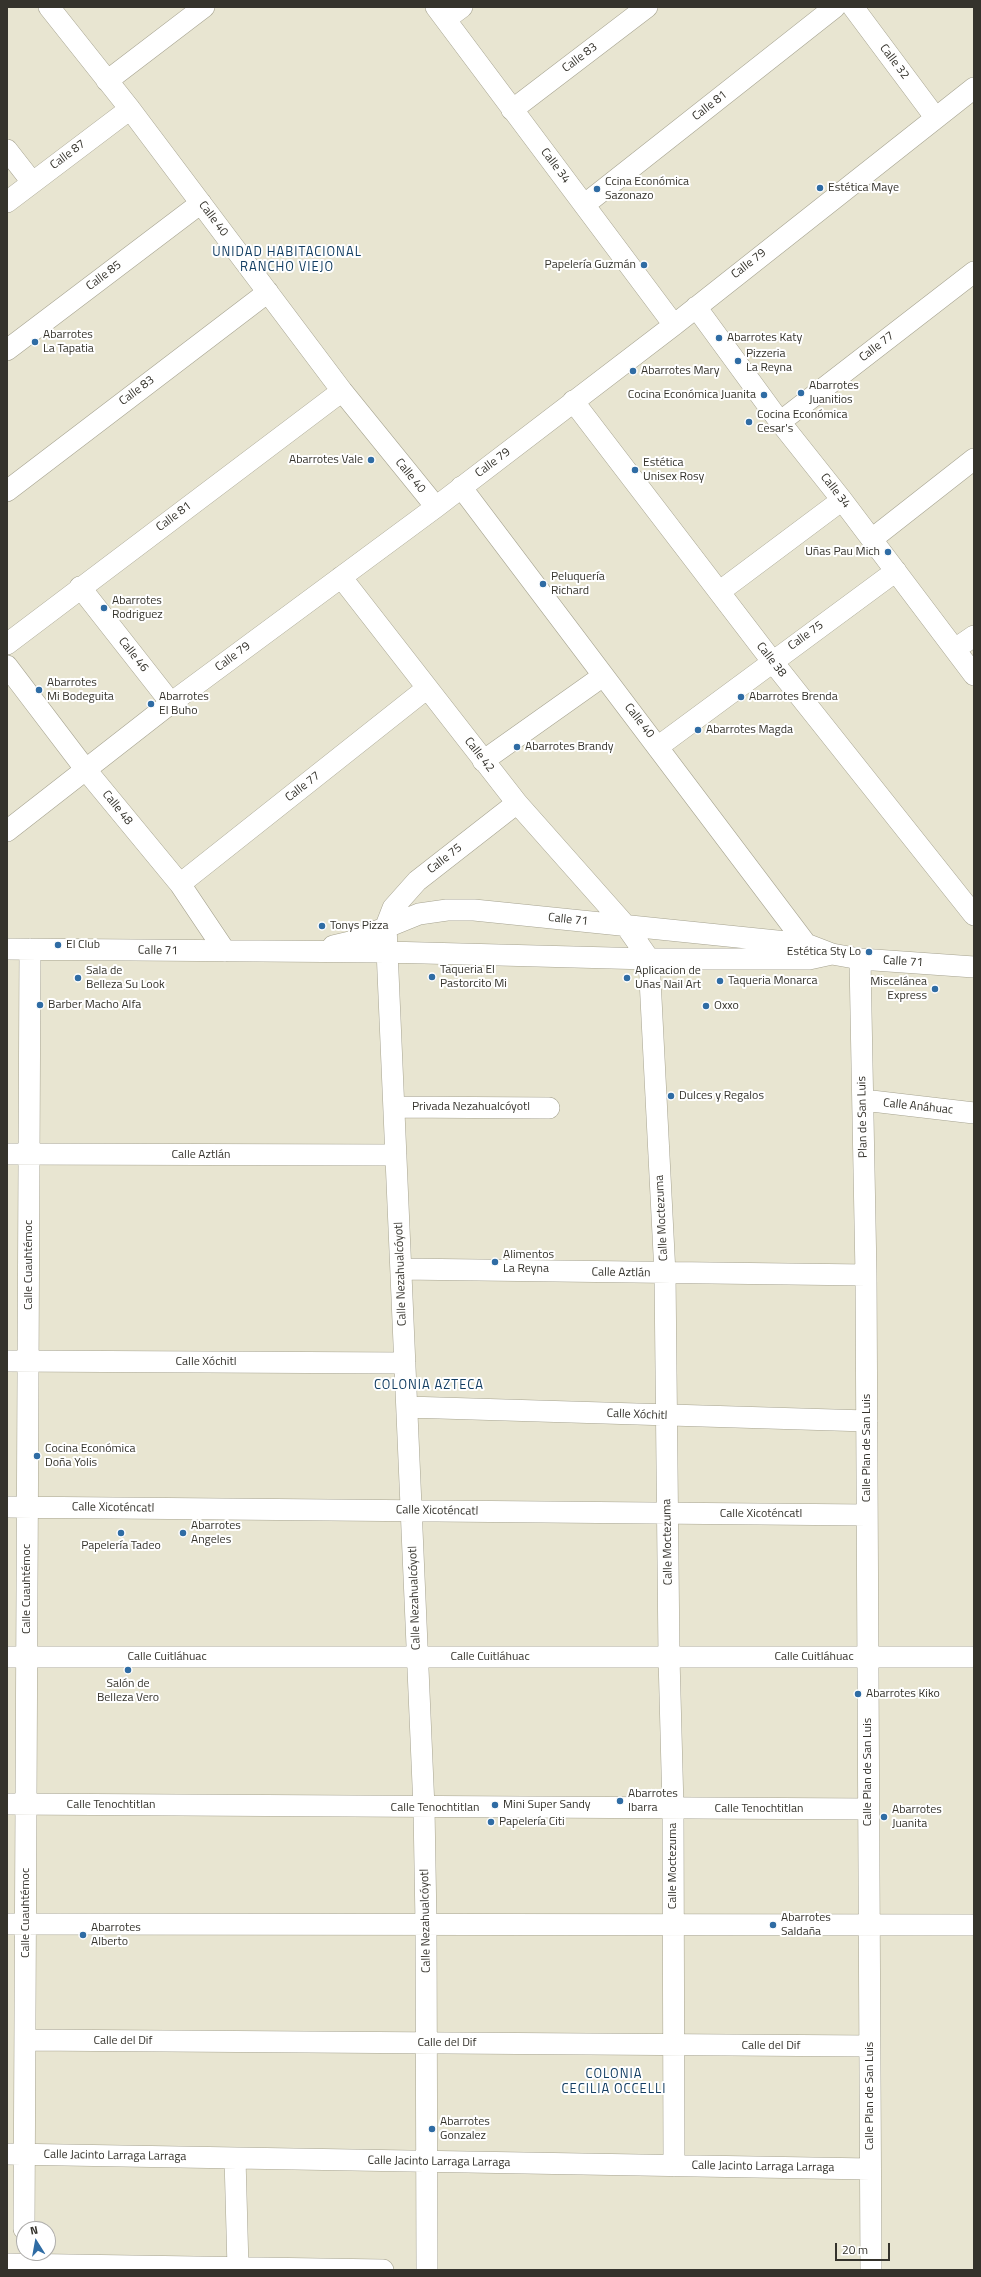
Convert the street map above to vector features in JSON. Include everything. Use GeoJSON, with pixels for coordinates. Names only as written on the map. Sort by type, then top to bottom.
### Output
{"type":"FeatureCollection","features":[{"type":"Feature","properties":{"kind":"street","name":"Calle 40"},"geometry":{"type":"LineString","coordinates":[[49,7],[130,109],[342,391],[436,508]]}},
{"type":"Feature","properties":{"kind":"street"},"geometry":{"type":"LineString","coordinates":[[441,13],[462,7]]}},
{"type":"Feature","properties":{"kind":"street","name":"Calle 83"},"geometry":{"type":"LineString","coordinates":[[512,110],[647,7]]}},
{"type":"Feature","properties":{"kind":"street","name":"Calle 81"},"geometry":{"type":"LineString","coordinates":[[584,205],[836,7]]}},
{"type":"Feature","properties":{"kind":"street","name":"Calle 32"},"geometry":{"type":"LineString","coordinates":[[853,7],[935,117]]}},
{"type":"Feature","properties":{"kind":"street"},"geometry":{"type":"LineString","coordinates":[[107,81],[202,8]]}},
{"type":"Feature","properties":{"kind":"street","name":"Calle 34"},"geometry":{"type":"LineString","coordinates":[[441,13],[674,325]]}},
{"type":"Feature","properties":{"kind":"street","name":"Calle 79"},"geometry":{"type":"LineString","coordinates":[[7,831],[171,703],[340,577],[436,508],[460,487],[674,325],[935,117],[974,88]]}},
{"type":"Feature","properties":{"kind":"street","name":"Calle 87"},"geometry":{"type":"LineString","coordinates":[[7,202],[130,109]]}},
{"type":"Feature","properties":{"kind":"street"},"geometry":{"type":"LineString","coordinates":[[7,150],[32,182]]}},
{"type":"Feature","properties":{"kind":"street","name":"Calle 85"},"geometry":{"type":"LineString","coordinates":[[7,350],[201,203]]}},
{"type":"Feature","properties":{"kind":"street","name":"Calle 77"},"geometry":{"type":"LineString","coordinates":[[780,422],[974,272]]}},
{"type":"Feature","properties":{"kind":"street","name":"Calle 83"},"geometry":{"type":"LineString","coordinates":[[7,491],[268,292]]}},
{"type":"Feature","properties":{"kind":"street","name":"Calle 34"},"geometry":{"type":"LineString","coordinates":[[696,306],[780,422],[872,539],[974,675]]}},
{"type":"Feature","properties":{"kind":"street","name":"Calle 81"},"geometry":{"type":"LineString","coordinates":[[7,644],[342,391]]}},
{"type":"Feature","properties":{"kind":"street","name":"Calle 38"},"geometry":{"type":"LineString","coordinates":[[573,401],[772,661],[974,915]]}},
{"type":"Feature","properties":{"kind":"street"},"geometry":{"type":"LineString","coordinates":[[872,539],[974,459]]}},
{"type":"Feature","properties":{"kind":"street","name":"Calle 40"},"geometry":{"type":"LineString","coordinates":[[460,487],[658,746],[808,951]]}},
{"type":"Feature","properties":{"kind":"street"},"geometry":{"type":"LineString","coordinates":[[719,592],[842,500]]}},
{"type":"Feature","properties":{"kind":"street","name":"Calle 75"},"geometry":{"type":"LineString","coordinates":[[658,746],[896,571]]}},
{"type":"Feature","properties":{"kind":"street","name":"Calle 42"},"geometry":{"type":"LineString","coordinates":[[340,577],[483,762],[517,803],[626,926]]}},
{"type":"Feature","properties":{"kind":"street","name":"Calle 46"},"geometry":{"type":"LineString","coordinates":[[80,588],[171,703]]}},
{"type":"Feature","properties":{"kind":"street"},"geometry":{"type":"LineString","coordinates":[[955,649],[974,636]]}},
{"type":"Feature","properties":{"kind":"street","name":"Calle 48"},"geometry":{"type":"LineString","coordinates":[[7,666],[86,770],[180,884],[225,951]]}},
{"type":"Feature","properties":{"kind":"street"},"geometry":{"type":"LineString","coordinates":[[483,762],[603,676]]}},
{"type":"Feature","properties":{"kind":"street","name":"Calle 77"},"geometry":{"type":"LineString","coordinates":[[180,884],[426,689]]}},
{"type":"Feature","properties":{"kind":"street","name":"Calle 75"},"geometry":{"type":"LineString","coordinates":[[386,926],[393,908],[417,881],[517,803]]}},
{"type":"Feature","properties":{"kind":"street","name":"Calle 71"},"geometry":{"type":"LineString","coordinates":[[310,952],[350,942],[386,926],[419,914],[447,910],[474,910],[626,926],[860,959],[974,967]]}},
{"type":"Feature","properties":{"kind":"street","name":"Calle Nezahualcóyotl"},"geometry":{"type":"LineString","coordinates":[[386,926],[424,1808],[426,1924],[427,2270]]}},
{"type":"Feature","properties":{"kind":"street"},"geometry":{"type":"LineString","coordinates":[[626,926],[649,959]]}},
{"type":"Feature","properties":{"kind":"street","name":"Calle 71"},"geometry":{"type":"LineString","coordinates":[[7,949],[387,952],[649,959],[808,951]]}},
{"type":"Feature","properties":{"kind":"street","name":"Calle Cuauhtémoc"},"geometry":{"type":"LineString","coordinates":[[23,2221],[16,2155],[16,2091],[25,2040],[16,1982],[17,1657],[28,1507],[30,949]]}},
{"type":"Feature","properties":{"kind":"street","name":"Calle Moctezuma"},"geometry":{"type":"LineString","coordinates":[[649,959],[665,1274],[669,1657],[673,1808],[674,2166]]}},
{"type":"Feature","properties":{"kind":"street","name":"Plan de San Luis"},"geometry":{"type":"LineString","coordinates":[[860,959],[866,1275]]}},
{"type":"Feature","properties":{"kind":"street","name":"Calle Anáhuac"},"geometry":{"type":"LineString","coordinates":[[862,1100],[974,1113]]}},
{"type":"Feature","properties":{"kind":"street","name":"Privada Nezahualcóyotl"},"geometry":{"type":"LineString","coordinates":[[394,1107],[549,1108]]}},
{"type":"Feature","properties":{"kind":"street","name":"Calle Aztlán"},"geometry":{"type":"LineString","coordinates":[[7,1154],[396,1155]]}},
{"type":"Feature","properties":{"kind":"street","name":"Calle Aztlán"},"geometry":{"type":"LineString","coordinates":[[401,1269],[665,1274],[866,1275]]}},
{"type":"Feature","properties":{"kind":"street","name":"Calle Plan de San Luis"},"geometry":{"type":"LineString","coordinates":[[866,1275],[870,2270]]}},
{"type":"Feature","properties":{"kind":"street","name":"Calle Xóchitl"},"geometry":{"type":"LineString","coordinates":[[7,1360],[405,1363]]}},
{"type":"Feature","properties":{"kind":"street","name":"Calle Xóchitl"},"geometry":{"type":"LineString","coordinates":[[407,1407],[867,1421]]}},
{"type":"Feature","properties":{"kind":"street","name":"Calle Xicoténcatl"},"geometry":{"type":"LineString","coordinates":[[7,1507],[867,1515]]}},
{"type":"Feature","properties":{"kind":"street","name":"Calle Cuitláhuac"},"geometry":{"type":"LineString","coordinates":[[17,1657],[974,1658]]}},
{"type":"Feature","properties":{"kind":"street","name":"Calle Tenochtitlan"},"geometry":{"type":"LineString","coordinates":[[17,1804],[424,1808],[868,1809]]}},
{"type":"Feature","properties":{"kind":"street"},"geometry":{"type":"LineString","coordinates":[[16,1924],[974,1926]]}},
{"type":"Feature","properties":{"kind":"street","name":"Calle del Dif"},"geometry":{"type":"LineString","coordinates":[[25,2040],[870,2046]]}},
{"type":"Feature","properties":{"kind":"street","name":"Calle Jacinto Larraga Larraga"},"geometry":{"type":"LineString","coordinates":[[16,2155],[870,2169]]}},
{"type":"Feature","properties":{"kind":"street"},"geometry":{"type":"LineString","coordinates":[[235,2158],[238,2268]]}},
{"type":"Feature","properties":{"kind":"street"},"geometry":{"type":"LineString","coordinates":[[19,2261],[238,2268],[383,2270]]}},
{"type":"Feature","properties":{"kind":"place","name":"Estética Maye"},"geometry":{"type":"Point","coordinates":[820,188]}},
{"type":"Feature","properties":{"kind":"place","name":"Ccina Económica Sazonazo"},"geometry":{"type":"Point","coordinates":[597,189]}},
{"type":"Feature","properties":{"kind":"place","name":"Papelería Guzmán"},"geometry":{"type":"Point","coordinates":[644,265]}},
{"type":"Feature","properties":{"kind":"place","name":"Abarrotes Katy"},"geometry":{"type":"Point","coordinates":[719,338]}},
{"type":"Feature","properties":{"kind":"place","name":"Abarrotes La Tapatia"},"geometry":{"type":"Point","coordinates":[35,342]}},
{"type":"Feature","properties":{"kind":"place","name":"Pizzeria La Reyna"},"geometry":{"type":"Point","coordinates":[738,361]}},
{"type":"Feature","properties":{"kind":"place","name":"Abarrotes Mary"},"geometry":{"type":"Point","coordinates":[633,371]}},
{"type":"Feature","properties":{"kind":"place","name":"Abarrotes Juanitios"},"geometry":{"type":"Point","coordinates":[801,393]}},
{"type":"Feature","properties":{"kind":"place","name":"Cocina Económica Juanita"},"geometry":{"type":"Point","coordinates":[764,395]}},
{"type":"Feature","properties":{"kind":"place","name":"Cocina Económica Cesar's"},"geometry":{"type":"Point","coordinates":[749,422]}},
{"type":"Feature","properties":{"kind":"place","name":"Abarrotes Vale"},"geometry":{"type":"Point","coordinates":[371,460]}},
{"type":"Feature","properties":{"kind":"place","name":"Estética Unisex Rosy"},"geometry":{"type":"Point","coordinates":[635,470]}},
{"type":"Feature","properties":{"kind":"place","name":"Uñas Pau Mich"},"geometry":{"type":"Point","coordinates":[888,552]}},
{"type":"Feature","properties":{"kind":"place","name":"Peluquería Richard"},"geometry":{"type":"Point","coordinates":[543,584]}},
{"type":"Feature","properties":{"kind":"place","name":"Abarrotes Rodriguez"},"geometry":{"type":"Point","coordinates":[104,608]}},
{"type":"Feature","properties":{"kind":"place","name":"Abarrotes Mi Bodeguita"},"geometry":{"type":"Point","coordinates":[39,690]}},
{"type":"Feature","properties":{"kind":"place","name":"Abarrotes Brenda"},"geometry":{"type":"Point","coordinates":[741,697]}},
{"type":"Feature","properties":{"kind":"place","name":"Abarrotes El Buho"},"geometry":{"type":"Point","coordinates":[151,704]}},
{"type":"Feature","properties":{"kind":"place","name":"Abarrotes Magda"},"geometry":{"type":"Point","coordinates":[698,730]}},
{"type":"Feature","properties":{"kind":"place","name":"Abarrotes Brandy"},"geometry":{"type":"Point","coordinates":[517,747]}},
{"type":"Feature","properties":{"kind":"place","name":"Tonys Pizza"},"geometry":{"type":"Point","coordinates":[322,926]}},
{"type":"Feature","properties":{"kind":"place","name":"El Club"},"geometry":{"type":"Point","coordinates":[58,945]}},
{"type":"Feature","properties":{"kind":"place","name":"Estética Sty Lo"},"geometry":{"type":"Point","coordinates":[869,952]}},
{"type":"Feature","properties":{"kind":"place","name":"Taqueria El Pastorcito Mi"},"geometry":{"type":"Point","coordinates":[432,977]}},
{"type":"Feature","properties":{"kind":"place","name":"Sala de Belleza Su Look"},"geometry":{"type":"Point","coordinates":[78,978]}},
{"type":"Feature","properties":{"kind":"place","name":"Aplicacion de Uñas Nail Art"},"geometry":{"type":"Point","coordinates":[627,978]}},
{"type":"Feature","properties":{"kind":"place","name":"Taqueria Monarca"},"geometry":{"type":"Point","coordinates":[720,981]}},
{"type":"Feature","properties":{"kind":"place","name":"Miscelánea Express"},"geometry":{"type":"Point","coordinates":[935,989]}},
{"type":"Feature","properties":{"kind":"place","name":"Barber Macho Alfa"},"geometry":{"type":"Point","coordinates":[40,1005]}},
{"type":"Feature","properties":{"kind":"place","name":"Oxxo"},"geometry":{"type":"Point","coordinates":[706,1006]}},
{"type":"Feature","properties":{"kind":"place","name":"Dulces y Regalos"},"geometry":{"type":"Point","coordinates":[671,1096]}},
{"type":"Feature","properties":{"kind":"place","name":"Alimentos La Reyna"},"geometry":{"type":"Point","coordinates":[495,1262]}},
{"type":"Feature","properties":{"kind":"place","name":"Cocina Económica Doña Yolis"},"geometry":{"type":"Point","coordinates":[37,1456]}},
{"type":"Feature","properties":{"kind":"place","name":"Papelería Tadeo"},"geometry":{"type":"Point","coordinates":[121,1533]}},
{"type":"Feature","properties":{"kind":"place","name":"Abarrotes Angeles"},"geometry":{"type":"Point","coordinates":[183,1533]}},
{"type":"Feature","properties":{"kind":"place","name":"Salón de Belleza Vero"},"geometry":{"type":"Point","coordinates":[128,1670]}},
{"type":"Feature","properties":{"kind":"place","name":"Abarrotes Kiko"},"geometry":{"type":"Point","coordinates":[858,1694]}},
{"type":"Feature","properties":{"kind":"place","name":"Abarrotes Ibarra"},"geometry":{"type":"Point","coordinates":[620,1801]}},
{"type":"Feature","properties":{"kind":"place","name":"Mini Super Sandy"},"geometry":{"type":"Point","coordinates":[495,1805]}},
{"type":"Feature","properties":{"kind":"place","name":"Abarrotes Juanita"},"geometry":{"type":"Point","coordinates":[884,1817]}},
{"type":"Feature","properties":{"kind":"place","name":"Papelería Citi"},"geometry":{"type":"Point","coordinates":[491,1822]}},
{"type":"Feature","properties":{"kind":"place","name":"Abarrotes Saldaña"},"geometry":{"type":"Point","coordinates":[773,1925]}},
{"type":"Feature","properties":{"kind":"place","name":"Abarrotes Alberto"},"geometry":{"type":"Point","coordinates":[83,1935]}},
{"type":"Feature","properties":{"kind":"place","name":"Abarrotes Gonzalez"},"geometry":{"type":"Point","coordinates":[432,2129]}},
{"type":"Feature","properties":{"kind":"district","name":"UNIDAD HABITACIONAL RANCHO VIEJO"},"geometry":{"type":"Point","coordinates":[287,260]}},
{"type":"Feature","properties":{"kind":"district","name":"COLONIA AZTECA"},"geometry":{"type":"Point","coordinates":[429,1386]}},
{"type":"Feature","properties":{"kind":"district","name":"COLONIA CECILIA OCCELLI"},"geometry":{"type":"Point","coordinates":[614,2082]}}]}
